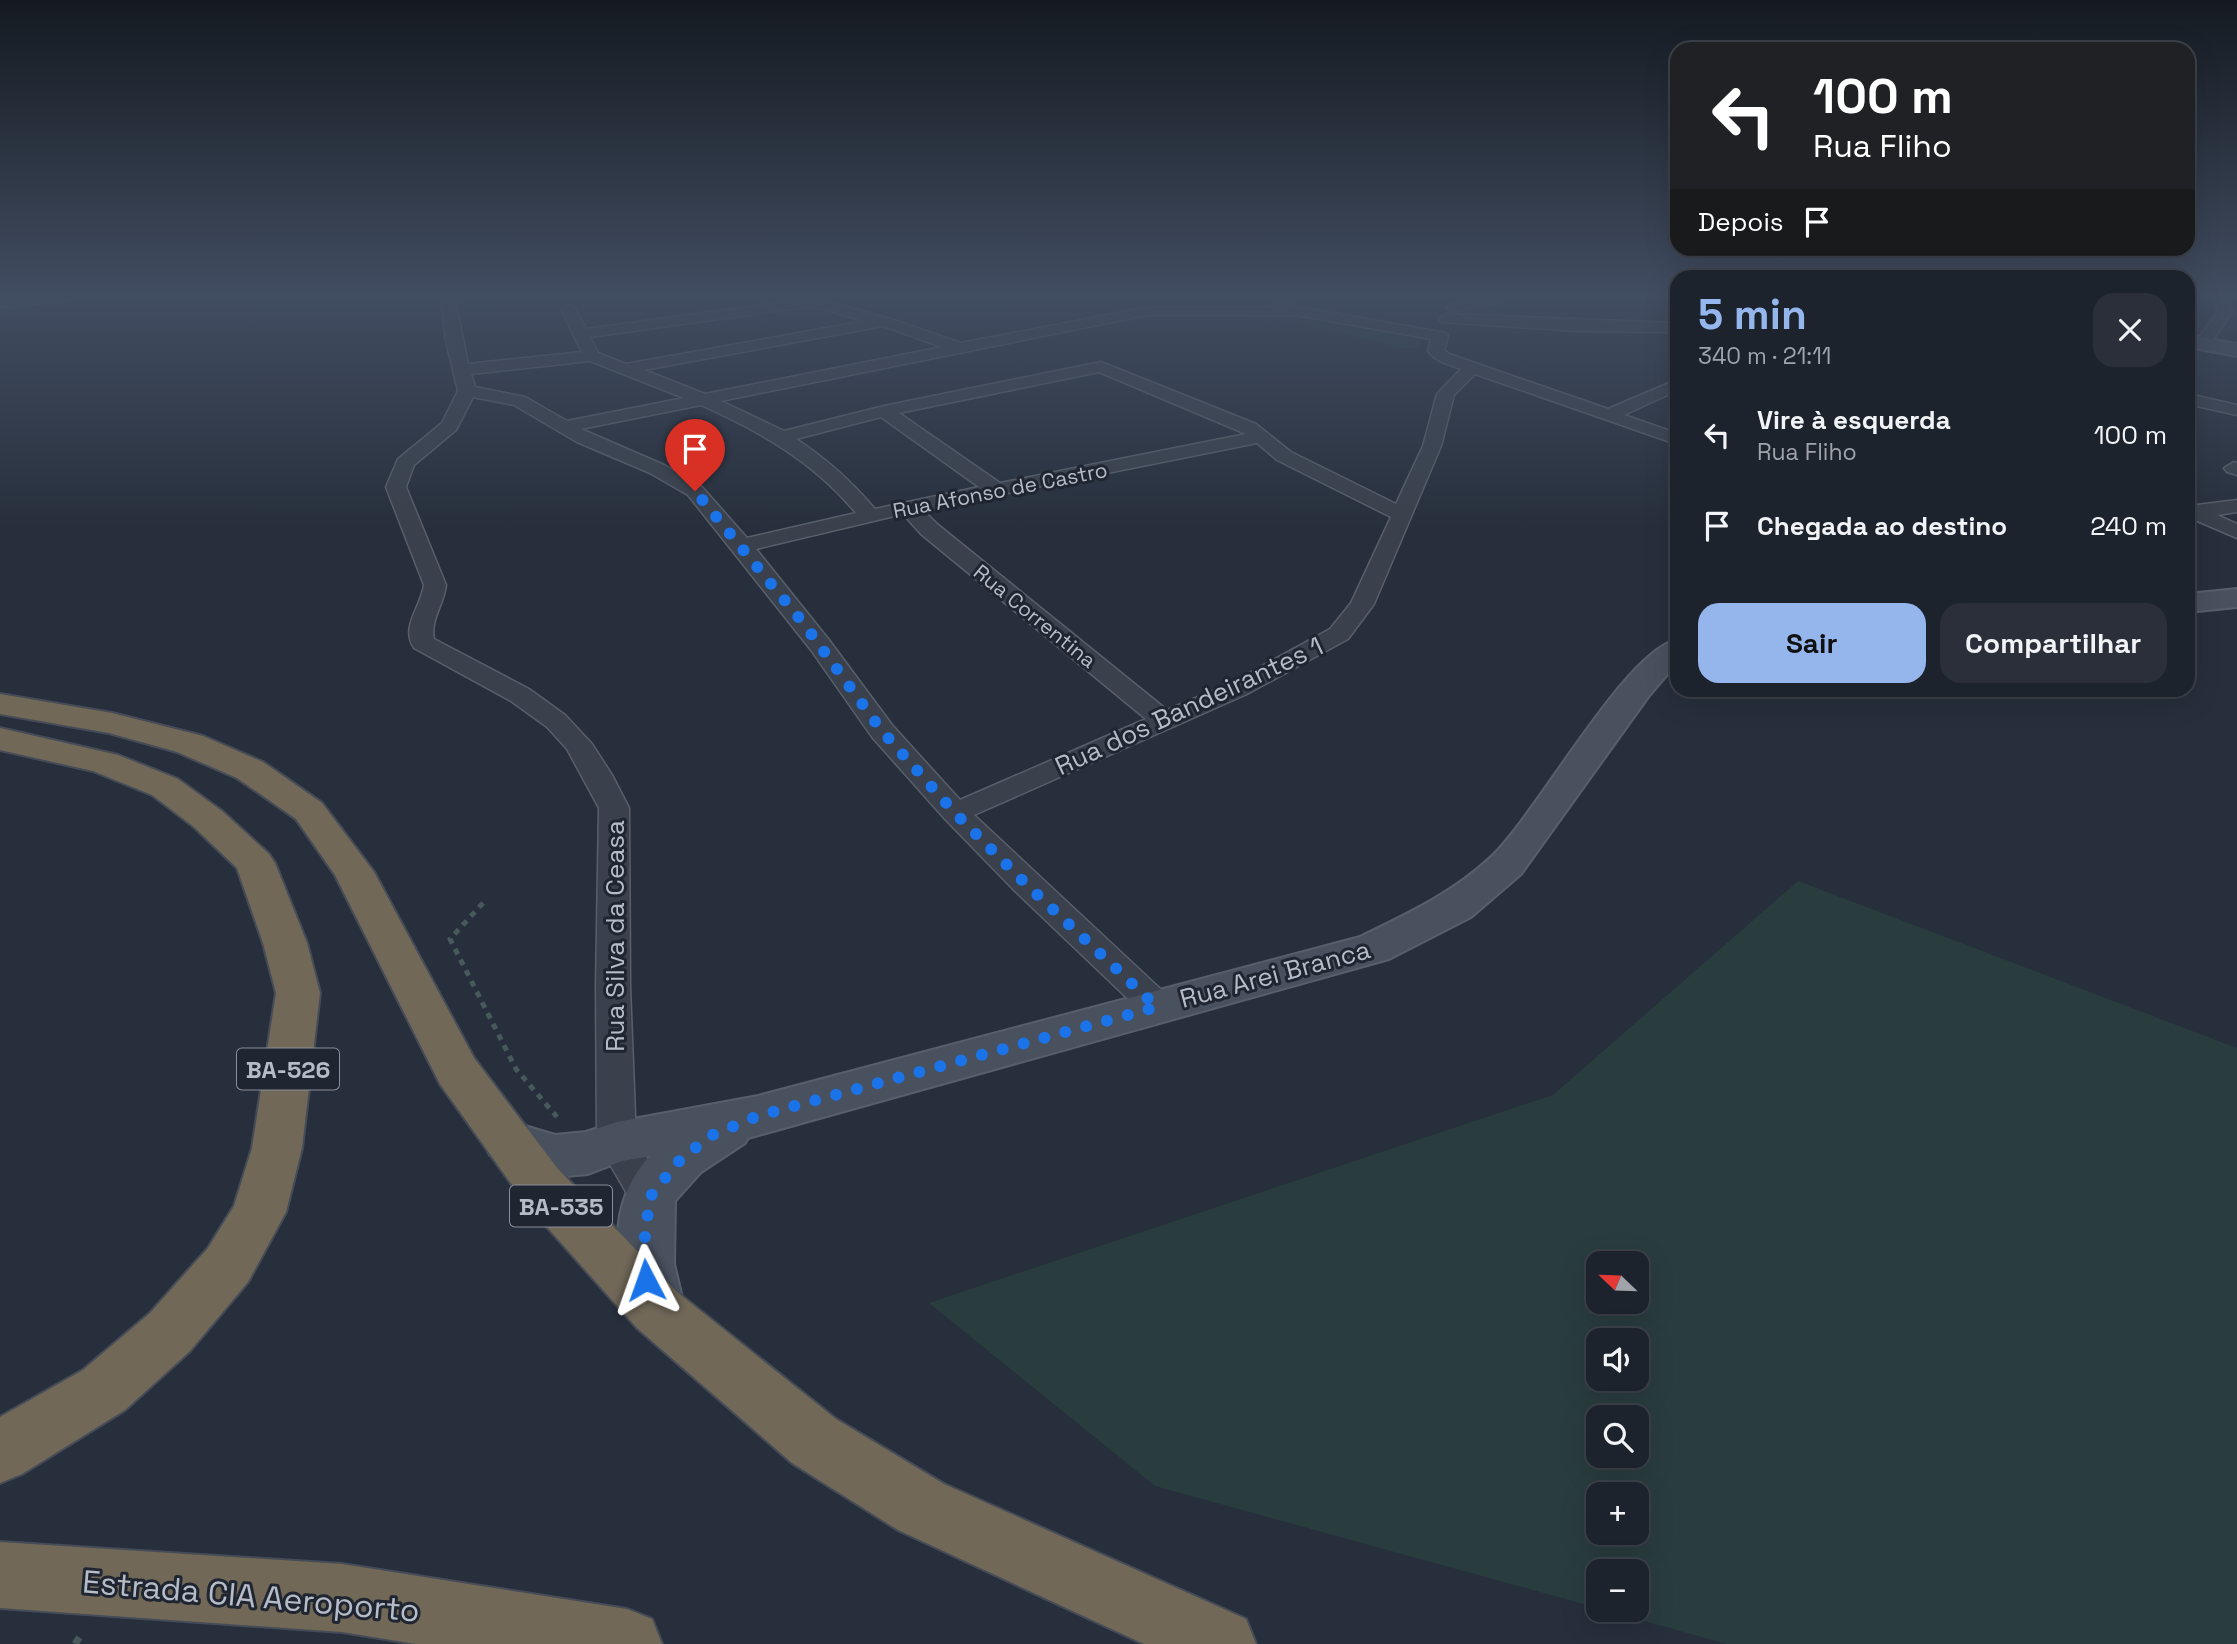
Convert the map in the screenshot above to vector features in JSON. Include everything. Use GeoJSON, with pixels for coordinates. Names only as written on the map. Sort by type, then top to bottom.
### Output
{"type":"FeatureCollection","features":[{"type":"Feature","properties":{"kind":"highway","name":"BA-535"},"geometry":{"type":"LineString","coordinates":[[0,704],[112,723],[190,744],[250,770],[309,811],[354,872],[457,1071],[540,1184],[657,1310],[814,1441],[921,1507],[1221,1644]]}},
{"type":"Feature","properties":{"kind":"highway","name":"BA-526"},"geometry":{"type":"LineString","coordinates":[[0,739],[105,763],[165,787],[208,819],[255,863],[285,943],[298,993],[277,1148],[259,1212],[228,1265],[170,1332],[104,1390],[0,1452]]}},
{"type":"Feature","properties":{"kind":"highway","name":"Estrada CIA Aeroporto"},"geometry":{"type":"LineString","coordinates":[[0,1575],[342,1598],[626,1644]]}},
{"type":"Feature","properties":{"kind":"main road"},"geometry":{"type":"LineString","coordinates":[[2195,602],[2237,598]]}},
{"type":"Feature","properties":{"kind":"main road","name":"Rua Arei Branca"},"geometry":{"type":"LineString","coordinates":[[508,1141],[529,1151],[555,1156],[758,1116],[1374,948],[1456,907],[1507,865],[1636,690],[1670,654]]}},
{"type":"Feature","properties":{"kind":"main road","name":"Rua Arei Branca"},"geometry":{"type":"LineString","coordinates":[[650,1197],[678,1162],[710,1136],[758,1116]]}},
{"type":"Feature","properties":{"kind":"main road"},"geometry":{"type":"LineString","coordinates":[[650,1197],[644,1244],[646,1280],[657,1310]]}},
{"type":"Feature","properties":{"kind":"street"},"geometry":{"type":"LineString","coordinates":[[462,375],[464,381]]}},
{"type":"Feature","properties":{"kind":"street"},"geometry":{"type":"LineString","coordinates":[[464,381],[496,375]]}},
{"type":"Feature","properties":{"kind":"street"},"geometry":{"type":"LineString","coordinates":[[640,375],[703,398],[782,437],[831,471],[870,516]]}},
{"type":"Feature","properties":{"kind":"street"},"geometry":{"type":"LineString","coordinates":[[564,427],[821,375]]}},
{"type":"Feature","properties":{"kind":"street"},"geometry":{"type":"LineString","coordinates":[[782,437],[884,411],[1063,375]]}},
{"type":"Feature","properties":{"kind":"street"},"geometry":{"type":"LineString","coordinates":[[1120,375],[1250,428],[1284,456],[1402,515]]}},
{"type":"Feature","properties":{"kind":"street","name":"Rua dos Bandeirantes 1"},"geometry":{"type":"LineString","coordinates":[[955,813],[1290,663],[1339,634],[1362,604],[1402,515],[1432,446],[1446,394],[1465,375]]}},
{"type":"Feature","properties":{"kind":"street"},"geometry":{"type":"LineString","coordinates":[[1491,375],[1670,437]]}},
{"type":"Feature","properties":{"kind":"street"},"geometry":{"type":"LineString","coordinates":[[464,381],[514,399],[617,454],[677,479],[708,504],[820,645],[882,731],[955,813],[1157,1007]]}},
{"type":"Feature","properties":{"kind":"street","name":"Rua Silva da Ceasa"},"geometry":{"type":"LineString","coordinates":[[464,381],[450,426],[405,463],[396,486],[435,585],[435,594],[419,629],[419,635],[423,643],[520,695],[556,721],[578,744],[598,775],[614,808],[613,986],[602,1148],[650,1197]]}},
{"type":"Feature","properties":{"kind":"street"},"geometry":{"type":"LineString","coordinates":[[1609,415],[1670,388]]}},
{"type":"Feature","properties":{"kind":"street"},"geometry":{"type":"LineString","coordinates":[[2195,401],[2237,410]]}},
{"type":"Feature","properties":{"kind":"street"},"geometry":{"type":"LineString","coordinates":[[884,411],[997,489]]}},
{"type":"Feature","properties":{"kind":"street","name":"Rua Afonso de Castro"},"geometry":{"type":"LineString","coordinates":[[742,546],[908,507],[1259,437]]}},
{"type":"Feature","properties":{"kind":"street"},"geometry":{"type":"LineString","coordinates":[[2195,510],[2237,506]]}},
{"type":"Feature","properties":{"kind":"street","name":"Rua Correntina"},"geometry":{"type":"LineString","coordinates":[[908,507],[929,529],[1164,721]]}},
{"type":"Feature","properties":{"kind":"street"},"geometry":{"type":"LineString","coordinates":[[2195,512],[2237,532]]}},
{"type":"Feature","properties":{"kind":"path"},"geometry":{"type":"LineString","coordinates":[[483,903],[450,939],[516,1069],[602,1148]]}},
{"type":"Feature","properties":{"kind":"shaded area"},"geometry":{"type":"Polygon","coordinates":[[[1798,881],[2237,1048],[2237,1644],[1727,1644],[1648,1622],[1649,1559],[1586,1559],[1586,1605],[1155,1486],[929,1303],[1553,1095],[1798,881]]]}},
{"type":"Feature","properties":{"kind":"route"},"geometry":{"type":"LineString","coordinates":[[646,1280],[644,1244],[650,1197],[678,1162],[710,1136],[758,1116],[1157,1007],[955,813],[882,731],[804,624],[695,491]]}}]}
